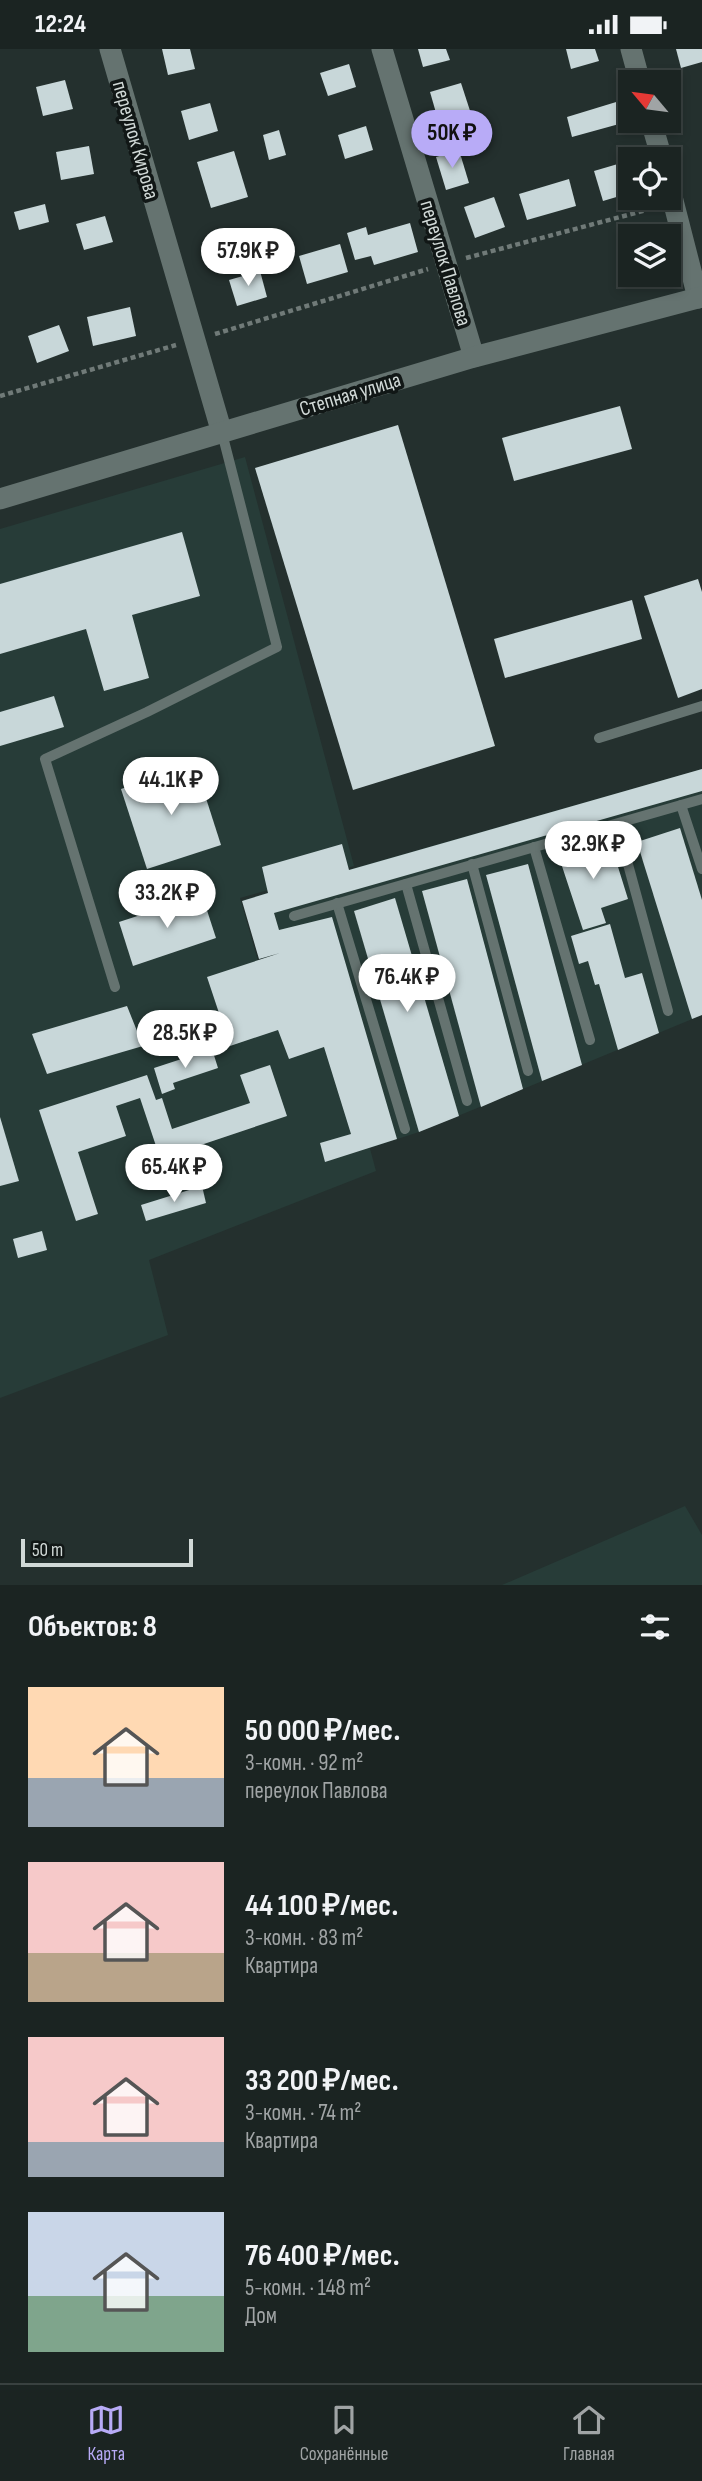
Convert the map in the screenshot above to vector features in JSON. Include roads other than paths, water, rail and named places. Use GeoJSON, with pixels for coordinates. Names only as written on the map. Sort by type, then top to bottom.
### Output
{"type":"FeatureCollection","features":[{"type":"Feature","properties":{"kind":"street","name":"переулок Кирова"},"geometry":{"type":"LineString","coordinates":[[110,49],[222,433]]}},
{"type":"Feature","properties":{"kind":"street","name":"переулок Павлова"},"geometry":{"type":"LineString","coordinates":[[382,49],[474,357]]}},
{"type":"Feature","properties":{"kind":"street"},"geometry":{"type":"LineString","coordinates":[[631,49],[637,70]]}},
{"type":"Feature","properties":{"kind":"street"},"geometry":{"type":"LineString","coordinates":[[677,210],[700,297]]}},
{"type":"Feature","properties":{"kind":"street","name":"Степная улица"},"geometry":{"type":"LineString","coordinates":[[0,499],[474,357],[700,297]]}},
{"type":"Feature","properties":{"kind":"lane"},"geometry":{"type":"LineString","coordinates":[[115,987],[45,759],[277,647],[222,433]]}},
{"type":"Feature","properties":{"kind":"lane"},"geometry":{"type":"LineString","coordinates":[[599,738],[702,706]]}},
{"type":"Feature","properties":{"kind":"lane"},"geometry":{"type":"LineString","coordinates":[[294,916],[702,799]]}},
{"type":"Feature","properties":{"kind":"lane"},"geometry":{"type":"LineString","coordinates":[[681,805],[702,869]]}},
{"type":"Feature","properties":{"kind":"lane"},"geometry":{"type":"LineString","coordinates":[[617,824],[668,1011]]}},
{"type":"Feature","properties":{"kind":"lane"},"geometry":{"type":"LineString","coordinates":[[534,847],[590,1040]]}},
{"type":"Feature","properties":{"kind":"lane"},"geometry":{"type":"LineString","coordinates":[[472,864],[528,1071]]}},
{"type":"Feature","properties":{"kind":"lane"},"geometry":{"type":"LineString","coordinates":[[406,884],[467,1101]]}},
{"type":"Feature","properties":{"kind":"lane"},"geometry":{"type":"LineString","coordinates":[[337,903],[405,1129]]}}]}
